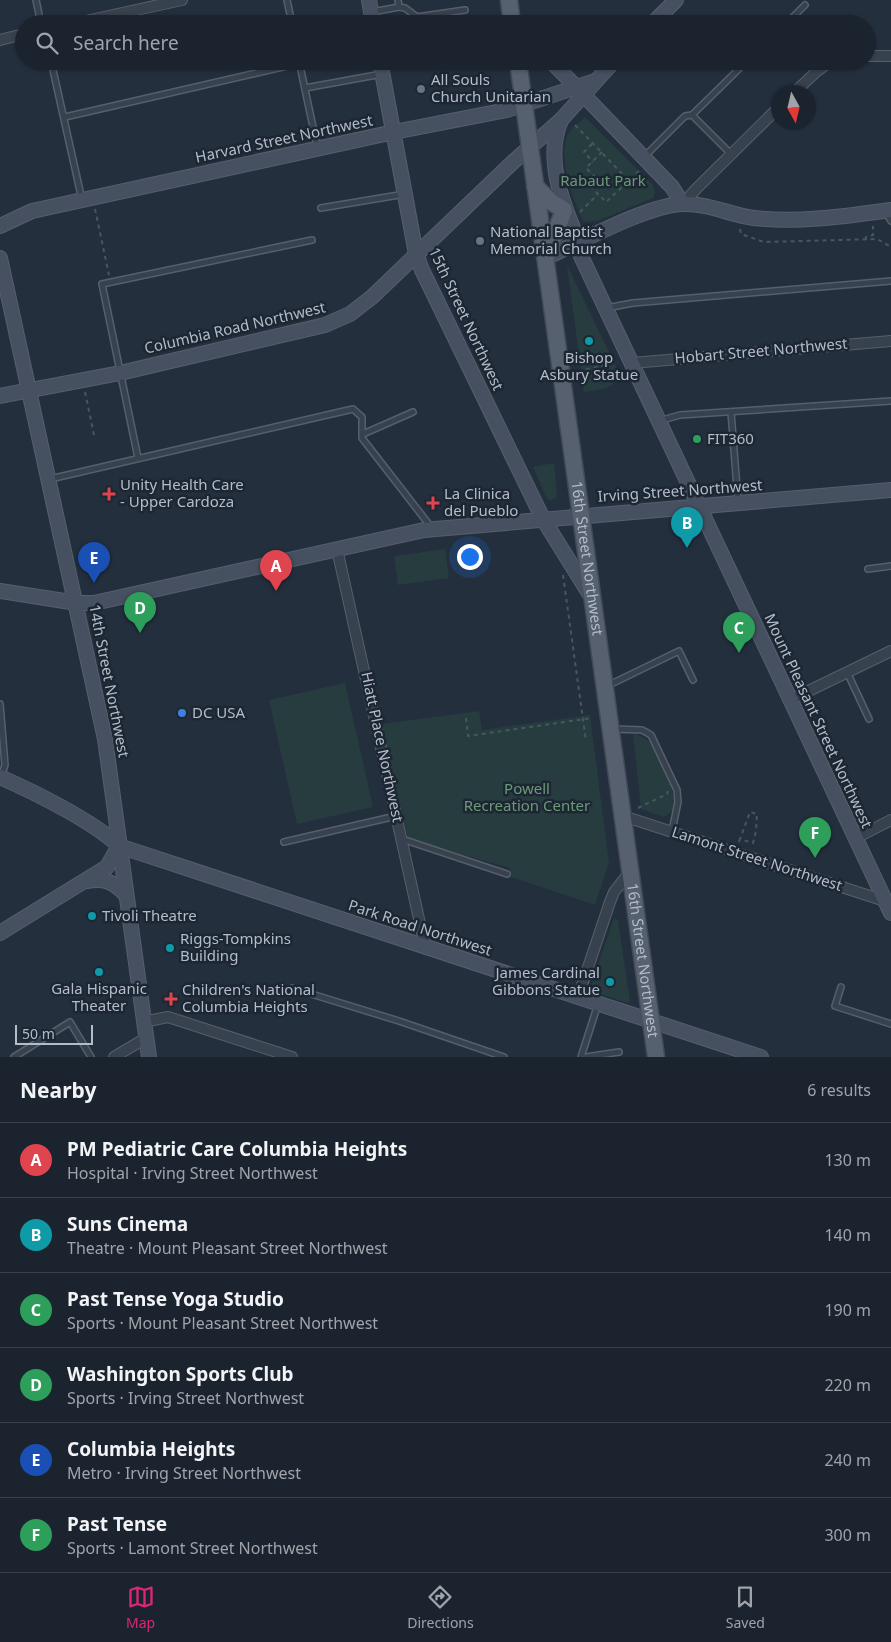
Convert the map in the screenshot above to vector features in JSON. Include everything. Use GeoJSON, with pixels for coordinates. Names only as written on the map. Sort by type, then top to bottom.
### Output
{"type":"FeatureCollection","features":[{"type":"Feature","properties":{"kind":"main road"},"geometry":{"type":"LineString","coordinates":[[509,0],[511,15]]}},
{"type":"Feature","properties":{"kind":"main road"},"geometry":{"type":"LineString","coordinates":[[661,15],[676,0]]}},
{"type":"Feature","properties":{"kind":"main road","name":"15th Street Northwest"},"geometry":{"type":"LineString","coordinates":[[382,70],[416,254],[543,519],[592,598]]}},
{"type":"Feature","properties":{"kind":"main road","name":"16th Street Northwest"},"geometry":{"type":"LineString","coordinates":[[519,70],[656,1057]]}},
{"type":"Feature","properties":{"kind":"main road"},"geometry":{"type":"LineString","coordinates":[[560,70],[672,187],[683,204]]}},
{"type":"Feature","properties":{"kind":"main road"},"geometry":{"type":"LineString","coordinates":[[580,91],[595,81],[605,70]]}},
{"type":"Feature","properties":{"kind":"main road","name":"Harvard Street Northwest"},"geometry":{"type":"LineString","coordinates":[[0,226],[32,211],[317,148],[507,110],[580,91]]}},
{"type":"Feature","properties":{"kind":"main road","name":"Columbia Road Northwest"},"geometry":{"type":"LineString","coordinates":[[0,396],[120,372],[336,321],[364,304],[561,120],[580,91]]}},
{"type":"Feature","properties":{"kind":"main road","name":"Mount Pleasant Street Northwest"},"geometry":{"type":"LineString","coordinates":[[561,120],[557,129],[554,154],[571,212],[576,244],[889,906]]}},
{"type":"Feature","properties":{"kind":"main road"},"geometry":{"type":"LineString","coordinates":[[536,186],[551,202],[571,212],[546,258]]}},
{"type":"Feature","properties":{"kind":"main road"},"geometry":{"type":"LineString","coordinates":[[546,258],[635,217],[683,204],[734,215],[786,220],[889,214]]}},
{"type":"Feature","properties":{"kind":"main road","name":"14th Street Northwest"},"geometry":{"type":"LineString","coordinates":[[0,258],[50,479],[105,738],[149,1057]]}},
{"type":"Feature","properties":{"kind":"main road","name":"Irving Street Northwest"},"geometry":{"type":"LineString","coordinates":[[0,591],[76,603],[94,603],[433,529],[891,490]]}},
{"type":"Feature","properties":{"kind":"main road","name":"Park Road Northwest"},"geometry":{"type":"LineString","coordinates":[[0,777],[92,826],[119,846],[762,1057]]}},
{"type":"Feature","properties":{"kind":"main road"},"geometry":{"type":"LineString","coordinates":[[0,933],[107,867],[119,846]]}},
{"type":"Feature","properties":{"kind":"main road"},"geometry":{"type":"LineString","coordinates":[[82,882],[106,880],[116,884],[126,895]]}},
{"type":"Feature","properties":{"kind":"street"},"geometry":{"type":"LineString","coordinates":[[113,15],[182,0]]}},
{"type":"Feature","properties":{"kind":"street"},"geometry":{"type":"LineString","coordinates":[[0,40],[15,36]]}},
{"type":"Feature","properties":{"kind":"street"},"geometry":{"type":"LineString","coordinates":[[876,56],[891,56]]}},
{"type":"Feature","properties":{"kind":"street"},"geometry":{"type":"LineString","coordinates":[[801,85],[817,70]]}},
{"type":"Feature","properties":{"kind":"street"},"geometry":{"type":"LineString","coordinates":[[683,204],[771,115]]}},
{"type":"Feature","properties":{"kind":"street","name":"Hobart Street Northwest"},"geometry":{"type":"LineString","coordinates":[[632,363],[891,341]]}},
{"type":"Feature","properties":{"kind":"street","name":"Hiatt Place Northwest"},"geometry":{"type":"LineString","coordinates":[[338,549],[425,946]]}},
{"type":"Feature","properties":{"kind":"street"},"geometry":{"type":"LineString","coordinates":[[790,700],[891,651]]}},
{"type":"Feature","properties":{"kind":"street","name":"Lamont Street Northwest"},"geometry":{"type":"LineString","coordinates":[[622,816],[889,906]]}},
{"type":"Feature","properties":{"kind":"street"},"geometry":{"type":"LineString","coordinates":[[856,838],[891,820]]}},
{"type":"Feature","properties":{"kind":"street"},"geometry":{"type":"LineString","coordinates":[[578,997],[614,892],[630,873]]}},
{"type":"Feature","properties":{"kind":"street"},"geometry":{"type":"LineString","coordinates":[[144,1022],[168,1017],[292,1057]]}},
{"type":"Feature","properties":{"kind":"street"},"geometry":{"type":"LineString","coordinates":[[114,1057],[146,1038]]}},
{"type":"Feature","properties":{"kind":"lane"},"geometry":{"type":"LineString","coordinates":[[36,0],[39,15]]}},
{"type":"Feature","properties":{"kind":"lane"},"geometry":{"type":"LineString","coordinates":[[287,0],[290,15]]}},
{"type":"Feature","properties":{"kind":"lane"},"geometry":{"type":"LineString","coordinates":[[398,0],[399,7]]}},
{"type":"Feature","properties":{"kind":"lane"},"geometry":{"type":"LineString","coordinates":[[795,15],[805,5]]}},
{"type":"Feature","properties":{"kind":"lane"},"geometry":{"type":"LineString","coordinates":[[373,15],[399,7],[405,8],[414,15]]}},
{"type":"Feature","properties":{"kind":"lane"},"geometry":{"type":"LineString","coordinates":[[431,15],[465,10]]}},
{"type":"Feature","properties":{"kind":"lane"},"geometry":{"type":"LineString","coordinates":[[53,70],[87,199]]}},
{"type":"Feature","properties":{"kind":"lane"},"geometry":{"type":"LineString","coordinates":[[65,117],[266,70]]}},
{"type":"Feature","properties":{"kind":"lane"},"geometry":{"type":"LineString","coordinates":[[302,70],[317,148]]}},
{"type":"Feature","properties":{"kind":"lane"},"geometry":{"type":"LineString","coordinates":[[305,88],[374,70]]}},
{"type":"Feature","properties":{"kind":"lane"},"geometry":{"type":"LineString","coordinates":[[646,160],[681,123],[685,116],[692,114],[738,70]]}},
{"type":"Feature","properties":{"kind":"lane"},"geometry":{"type":"LineString","coordinates":[[692,114],[731,155]]}},
{"type":"Feature","properties":{"kind":"lane"},"geometry":{"type":"LineString","coordinates":[[322,208],[405,194]]}},
{"type":"Feature","properties":{"kind":"lane"},"geometry":{"type":"LineString","coordinates":[[138,458],[102,284],[312,240]]}},
{"type":"Feature","properties":{"kind":"lane"},"geometry":{"type":"LineString","coordinates":[[606,308],[633,303],[891,281]]}},
{"type":"Feature","properties":{"kind":"lane"},"geometry":{"type":"LineString","coordinates":[[659,421],[680,415],[891,401]]}},
{"type":"Feature","properties":{"kind":"lane"},"geometry":{"type":"LineString","coordinates":[[50,479],[348,409],[357,411],[362,417],[362,438],[433,529]]}},
{"type":"Feature","properties":{"kind":"lane"},"geometry":{"type":"LineString","coordinates":[[362,434],[413,412]]}},
{"type":"Feature","properties":{"kind":"lane"},"geometry":{"type":"LineString","coordinates":[[731,412],[738,503]]}},
{"type":"Feature","properties":{"kind":"lane"},"geometry":{"type":"LineString","coordinates":[[868,569],[891,566]]}},
{"type":"Feature","properties":{"kind":"lane"},"geometry":{"type":"LineString","coordinates":[[605,687],[679,651],[693,680]]}},
{"type":"Feature","properties":{"kind":"lane"},"geometry":{"type":"LineString","coordinates":[[847,672],[869,719]]}},
{"type":"Feature","properties":{"kind":"lane"},"geometry":{"type":"LineString","coordinates":[[0,704],[5,765],[0,777]]}},
{"type":"Feature","properties":{"kind":"lane"},"geometry":{"type":"LineString","coordinates":[[611,729],[647,732],[673,780],[678,795],[672,832]]}},
{"type":"Feature","properties":{"kind":"lane"},"geometry":{"type":"LineString","coordinates":[[284,842],[397,816]]}},
{"type":"Feature","properties":{"kind":"lane"},"geometry":{"type":"LineString","coordinates":[[402,839],[507,874]]}},
{"type":"Feature","properties":{"kind":"lane"},"geometry":{"type":"LineString","coordinates":[[840,987],[835,1006],[891,1024]]}},
{"type":"Feature","properties":{"kind":"lane"},"geometry":{"type":"LineString","coordinates":[[292,988],[399,1021],[504,1057]]}},
{"type":"Feature","properties":{"kind":"lane"},"geometry":{"type":"LineString","coordinates":[[581,1057],[598,1004]]}},
{"type":"Feature","properties":{"kind":"lane"},"geometry":{"type":"LineString","coordinates":[[14,1057],[70,1022],[91,1057]]}},
{"type":"Feature","properties":{"kind":"lane"},"geometry":{"type":"LineString","coordinates":[[586,1057],[619,1052]]}},
{"type":"Feature","properties":{"kind":"path"},"geometry":{"type":"LineString","coordinates":[[575,124],[629,181]]}},
{"type":"Feature","properties":{"kind":"path"},"geometry":{"type":"LineString","coordinates":[[593,143],[584,152],[593,162]]}},
{"type":"Feature","properties":{"kind":"path"},"geometry":{"type":"LineString","coordinates":[[602,152],[586,168],[596,177],[588,184],[606,202],[629,181],[646,160]]}},
{"type":"Feature","properties":{"kind":"path"},"geometry":{"type":"LineString","coordinates":[[571,212],[598,194]]}},
{"type":"Feature","properties":{"kind":"path"},"geometry":{"type":"LineString","coordinates":[[87,199],[110,282]]}},
{"type":"Feature","properties":{"kind":"path"},"geometry":{"type":"LineString","coordinates":[[866,240],[866,237],[874,235],[872,226]]}},
{"type":"Feature","properties":{"kind":"path"},"geometry":{"type":"LineString","coordinates":[[740,229],[741,234],[748,238],[764,242],[877,240],[891,247]]}},
{"type":"Feature","properties":{"kind":"path"},"geometry":{"type":"LineString","coordinates":[[578,371],[598,367],[615,360]]}},
{"type":"Feature","properties":{"kind":"path"},"geometry":{"type":"LineString","coordinates":[[84,390],[94,435]]}},
{"type":"Feature","properties":{"kind":"path"},"geometry":{"type":"LineString","coordinates":[[562,566],[586,740]]}},
{"type":"Feature","properties":{"kind":"path"},"geometry":{"type":"LineString","coordinates":[[466,718],[468,736],[592,718]]}},
{"type":"Feature","properties":{"kind":"path"},"geometry":{"type":"LineString","coordinates":[[638,808],[667,794],[673,780]]}},
{"type":"Feature","properties":{"kind":"path"},"geometry":{"type":"LineString","coordinates":[[739,844],[740,839],[750,812],[756,814],[756,831],[753,843],[740,839]]}},
{"type":"Feature","properties":{"kind":"green space","name":"Rabaut Park"},"geometry":{"type":"Polygon","coordinates":[[[585,117],[653,185],[655,193],[653,198],[597,221],[584,222],[571,191],[564,154],[568,134],[585,117]]]}},
{"type":"Feature","properties":{"kind":"green space"},"geometry":{"type":"Polygon","coordinates":[[[567,265],[622,379],[604,389],[584,392],[567,265]]]}},
{"type":"Feature","properties":{"kind":"green space"},"geometry":{"type":"Polygon","coordinates":[[[554,463],[557,495],[555,499],[549,500],[533,467],[554,463]]]}},
{"type":"Feature","properties":{"kind":"green space"},"geometry":{"type":"Polygon","coordinates":[[[445,549],[449,578],[398,585],[394,556],[445,549]]]}},
{"type":"Feature","properties":{"kind":"green space"},"geometry":{"type":"Polygon","coordinates":[[[345,683],[373,807],[297,824],[269,700],[345,683]]]}},
{"type":"Feature","properties":{"kind":"green space","name":"Powell Recreation Center"},"geometry":{"type":"Polygon","coordinates":[[[479,711],[482,730],[590,715],[609,863],[595,905],[508,876],[510,868],[408,839],[382,724],[479,711]]]}},
{"type":"Feature","properties":{"kind":"green space"},"geometry":{"type":"Polygon","coordinates":[[[633,734],[642,737],[650,743],[670,784],[674,806],[670,813],[663,817],[641,809],[633,734]]]}},
{"type":"Feature","properties":{"kind":"green space"},"geometry":{"type":"Polygon","coordinates":[[[614,918],[618,920],[630,1002],[628,1003],[591,991],[590,989],[614,918]]]}},
{"type":"Feature","properties":{"kind":"place","name":"All Souls Church Unitarian"},"geometry":{"type":"Point","coordinates":[421,89]}},
{"type":"Feature","properties":{"kind":"place","name":"National Baptist Memorial Church"},"geometry":{"type":"Point","coordinates":[480,241]}},
{"type":"Feature","properties":{"kind":"place","name":"Bishop Asbury Statue"},"geometry":{"type":"Point","coordinates":[589,341]}},
{"type":"Feature","properties":{"kind":"place","name":"FIT360"},"geometry":{"type":"Point","coordinates":[697,439]}},
{"type":"Feature","properties":{"kind":"place","name":"Unity Health Care - Upper Cardoza"},"geometry":{"type":"Point","coordinates":[109,494]}},
{"type":"Feature","properties":{"kind":"place","name":"La Clinica del Pueblo"},"geometry":{"type":"Point","coordinates":[433,503]}},
{"type":"Feature","properties":{"kind":"place","name":"Suns Cinema"},"geometry":{"type":"Point","coordinates":[687,548]}},
{"type":"Feature","properties":{"kind":"place","name":"Columbia Heights"},"geometry":{"type":"Point","coordinates":[94,583]}},
{"type":"Feature","properties":{"kind":"place","name":"PM Pediatric Care Columbia Heights"},"geometry":{"type":"Point","coordinates":[276,591]}},
{"type":"Feature","properties":{"kind":"place","name":"Washington Sports Club"},"geometry":{"type":"Point","coordinates":[140,633]}},
{"type":"Feature","properties":{"kind":"place","name":"Past Tense Yoga Studio"},"geometry":{"type":"Point","coordinates":[739,653]}},
{"type":"Feature","properties":{"kind":"place","name":"DC USA"},"geometry":{"type":"Point","coordinates":[182,713]}},
{"type":"Feature","properties":{"kind":"place","name":"Past Tense"},"geometry":{"type":"Point","coordinates":[815,858]}},
{"type":"Feature","properties":{"kind":"place","name":"Tivoli Theatre"},"geometry":{"type":"Point","coordinates":[92,916]}},
{"type":"Feature","properties":{"kind":"place","name":"Riggs-Tompkins Building"},"geometry":{"type":"Point","coordinates":[170,948]}},
{"type":"Feature","properties":{"kind":"place","name":"Gala Hispanic Theater"},"geometry":{"type":"Point","coordinates":[99,972]}},
{"type":"Feature","properties":{"kind":"place","name":"James Cardinal Gibbons Statue"},"geometry":{"type":"Point","coordinates":[610,982]}},
{"type":"Feature","properties":{"kind":"place","name":"Children's National Columbia Heights"},"geometry":{"type":"Point","coordinates":[171,999]}}]}
